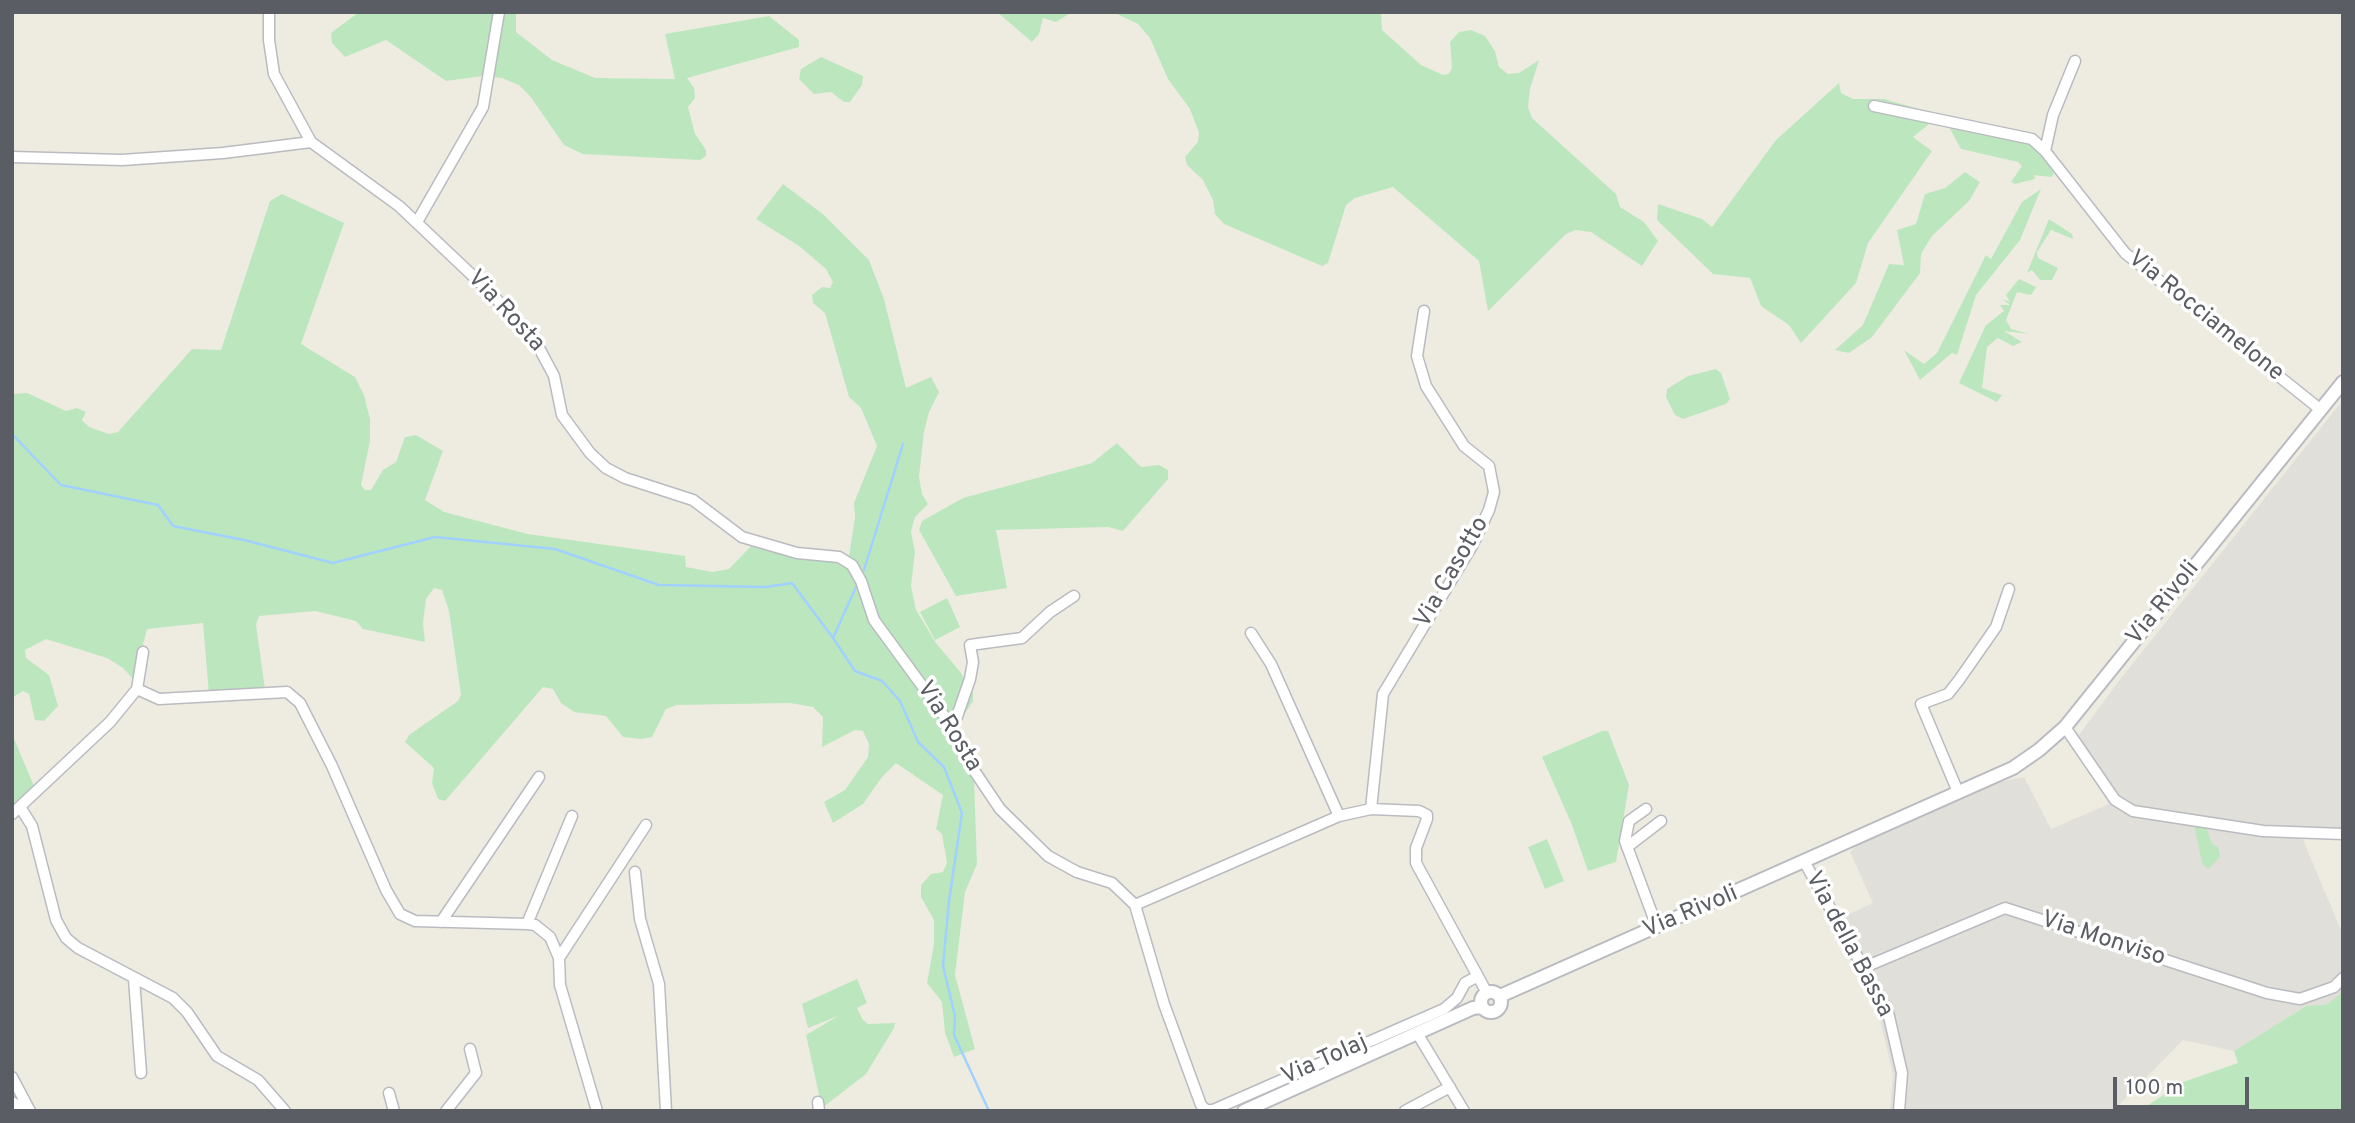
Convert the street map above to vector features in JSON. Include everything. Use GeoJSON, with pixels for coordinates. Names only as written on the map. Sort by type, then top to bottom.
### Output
{"type":"FeatureCollection","features":[{"type":"Feature","properties":{"kind":"street","name":"Via Rosta"},"geometry":{"type":"LineString","coordinates":[[269,12],[269,40],[274,74],[311,142],[417,222],[492,294],[538,346],[555,376],[562,415],[598,460],[625,478],[693,500],[741,537],[797,553],[839,558],[852,565],[861,581],[874,620],[953,728],[965,757],[1018,831],[1048,856],[1077,872],[1112,883],[1135,905]]}},
{"type":"Feature","properties":{"kind":"street"},"geometry":{"type":"LineString","coordinates":[[417,222],[483,107],[499,12]]}},
{"type":"Feature","properties":{"kind":"street"},"geometry":{"type":"LineString","coordinates":[[2045,151],[2053,115],[2075,61]]}},
{"type":"Feature","properties":{"kind":"street","name":"Via Rocciamelone"},"geometry":{"type":"LineString","coordinates":[[1874,106],[2032,139],[2045,151],[2125,253],[2321,410]]}},
{"type":"Feature","properties":{"kind":"street"},"geometry":{"type":"LineString","coordinates":[[12,157],[122,160],[223,153],[311,142]]}},
{"type":"Feature","properties":{"kind":"street","name":"Via Casotto"},"geometry":{"type":"LineString","coordinates":[[1371,809],[1383,694],[1472,546],[1489,510],[1494,492],[1489,466],[1464,446],[1426,386],[1417,356],[1424,311]]}},
{"type":"Feature","properties":{"kind":"street","name":"Via Rivoli"},"geometry":{"type":"LineString","coordinates":[[1244,1111],[1417,1033],[1482,1007],[1487,1011],[1496,1011],[1502,1003],[1493,995],[1805,863],[2013,768],[2065,727],[2343,382]]}},
{"type":"Feature","properties":{"kind":"street"},"geometry":{"type":"LineString","coordinates":[[1958,792],[1921,704],[1948,694],[1959,680],[1996,627],[2009,589]]}},
{"type":"Feature","properties":{"kind":"street"},"geometry":{"type":"LineString","coordinates":[[953,728],[970,680],[973,662],[970,645],[1022,638],[1050,612],[1074,596]]}},
{"type":"Feature","properties":{"kind":"street"},"geometry":{"type":"LineString","coordinates":[[1251,634],[1271,664],[1339,816]]}},
{"type":"Feature","properties":{"kind":"street"},"geometry":{"type":"LineString","coordinates":[[15,812],[110,722],[137,690],[143,652]]}},
{"type":"Feature","properties":{"kind":"street"},"geometry":{"type":"LineString","coordinates":[[137,690],[159,699],[288,692],[300,703],[348,797],[393,906],[407,919],[527,924],[535,926],[550,937],[559,958],[560,985],[597,1111]]}},
{"type":"Feature","properties":{"kind":"street"},"geometry":{"type":"LineString","coordinates":[[2065,727],[2115,800],[2133,811],[2263,831],[2343,834]]}},
{"type":"Feature","properties":{"kind":"street"},"geometry":{"type":"LineString","coordinates":[[441,922],[539,777]]}},
{"type":"Feature","properties":{"kind":"street"},"geometry":{"type":"LineString","coordinates":[[1646,808],[1629,821],[1625,835],[1657,927]]}},
{"type":"Feature","properties":{"kind":"street"},"geometry":{"type":"LineString","coordinates":[[1135,905],[1339,816],[1371,809],[1406,809],[1427,815],[1416,848],[1416,863],[1478,976],[1493,995],[1481,1000],[1482,1007]]}},
{"type":"Feature","properties":{"kind":"street"},"geometry":{"type":"LineString","coordinates":[[15,812],[22,810],[32,827],[56,920],[66,938],[78,948],[182,1005],[208,1047],[217,1056],[258,1080],[285,1111]]}},
{"type":"Feature","properties":{"kind":"street"},"geometry":{"type":"LineString","coordinates":[[527,924],[572,816]]}},
{"type":"Feature","properties":{"kind":"street"},"geometry":{"type":"LineString","coordinates":[[1627,847],[1661,821]]}},
{"type":"Feature","properties":{"kind":"street"},"geometry":{"type":"LineString","coordinates":[[559,958],[646,825]]}},
{"type":"Feature","properties":{"kind":"street","name":"Via della Bassa"},"geometry":{"type":"LineString","coordinates":[[1805,863],[1888,1012],[1902,1073],[1899,1111]]}},
{"type":"Feature","properties":{"kind":"street"},"geometry":{"type":"LineString","coordinates":[[635,872],[640,919],[659,984],[666,1111]]}},
{"type":"Feature","properties":{"kind":"street","name":"Via Tolaj"},"geometry":{"type":"LineString","coordinates":[[1135,905],[1164,1004],[1201,1105],[1206,1110],[1213,1110],[1444,1009],[1457,998],[1465,983],[1478,976]]}},
{"type":"Feature","properties":{"kind":"street","name":"Via Monviso"},"geometry":{"type":"LineString","coordinates":[[1865,967],[2005,908],[2267,993],[2300,999],[2334,986],[2343,978]]}},
{"type":"Feature","properties":{"kind":"street"},"geometry":{"type":"LineString","coordinates":[[134,979],[141,1073]]}},
{"type":"Feature","properties":{"kind":"street"},"geometry":{"type":"LineString","coordinates":[[1417,1033],[1464,1111]]}},
{"type":"Feature","properties":{"kind":"street"},"geometry":{"type":"LineString","coordinates":[[446,1111],[476,1073],[470,1049]]}},
{"type":"Feature","properties":{"kind":"street"},"geometry":{"type":"LineString","coordinates":[[12,1077],[29,1111]]}},
{"type":"Feature","properties":{"kind":"street"},"geometry":{"type":"LineString","coordinates":[[1405,1111],[1450,1087]]}},
{"type":"Feature","properties":{"kind":"street"},"geometry":{"type":"LineString","coordinates":[[389,1093],[394,1111]]}},
{"type":"Feature","properties":{"kind":"street"},"geometry":{"type":"LineString","coordinates":[[12,1102],[29,1111]]}},
{"type":"Feature","properties":{"kind":"shaded area"},"geometry":{"type":"Polygon","coordinates":[[[2343,400],[2343,832],[2299,830],[2343,935],[2343,992],[2326,1006],[2306,1006],[2234,1051],[2183,1040],[2113,1111],[1890,1111],[1893,1074],[1879,1015],[1831,922],[1873,903],[1850,852],[1885,818],[1952,791],[2024,777],[2051,829],[2109,804],[2079,735],[2118,682],[2343,400]]]}},
{"type":"Feature","properties":{"kind":"green space"},"geometry":{"type":"Polygon","coordinates":[[[359,12],[516,12],[516,32],[552,60],[595,78],[675,79],[665,34],[769,16],[799,40],[799,47],[687,78],[694,88],[695,98],[688,107],[695,134],[706,150],[706,156],[700,160],[583,154],[564,145],[530,96],[519,85],[502,78],[482,76],[446,81],[386,40],[345,57],[332,43],[331,33],[359,12]]]}},
{"type":"Feature","properties":{"kind":"green space"},"geometry":{"type":"Polygon","coordinates":[[[997,12],[1072,12],[1056,22],[1043,18],[1039,34],[1032,42],[997,12]]]}},
{"type":"Feature","properties":{"kind":"green space"},"geometry":{"type":"Polygon","coordinates":[[[1113,12],[1381,12],[1382,30],[1421,65],[1443,75],[1449,74],[1452,68],[1450,42],[1459,32],[1471,30],[1485,36],[1495,51],[1499,67],[1508,74],[1519,73],[1539,60],[1530,89],[1528,107],[1532,118],[1616,194],[1620,207],[1644,222],[1658,241],[1642,266],[1591,232],[1576,230],[1566,234],[1488,311],[1479,261],[1393,187],[1355,198],[1346,205],[1328,263],[1322,266],[1224,224],[1215,214],[1213,200],[1203,180],[1187,165],[1185,157],[1198,142],[1199,133],[1190,109],[1168,79],[1150,38],[1138,24],[1113,12]]]}},
{"type":"Feature","properties":{"kind":"green space"},"geometry":{"type":"Polygon","coordinates":[[[821,57],[863,76],[862,85],[850,102],[844,102],[831,92],[814,94],[799,79],[801,69],[821,57]]]}},
{"type":"Feature","properties":{"kind":"green space"},"geometry":{"type":"Polygon","coordinates":[[[1839,83],[1841,93],[1853,99],[1884,99],[1940,115],[1913,137],[1932,151],[1868,243],[1856,283],[1801,343],[1789,325],[1761,306],[1750,278],[1713,274],[1657,220],[1658,204],[1702,219],[1712,227],[1776,140],[1839,83]]]}},
{"type":"Feature","properties":{"kind":"green space"},"geometry":{"type":"Polygon","coordinates":[[[1948,125],[2030,142],[2046,159],[2054,174],[2051,177],[2034,175],[2035,179],[2015,184],[2011,182],[2022,166],[2018,162],[1961,149],[1948,125]]]}},
{"type":"Feature","properties":{"kind":"green space"},"geometry":{"type":"Polygon","coordinates":[[[1965,172],[1980,182],[1969,201],[1932,236],[1921,254],[1920,273],[1872,337],[1849,353],[1835,350],[1863,325],[1889,264],[1904,265],[1897,230],[1916,224],[1925,194],[1945,188],[1965,172]]]}},
{"type":"Feature","properties":{"kind":"green space"},"geometry":{"type":"Polygon","coordinates":[[[783,184],[824,215],[869,260],[884,299],[906,388],[931,377],[939,392],[929,412],[924,432],[919,477],[922,494],[928,504],[915,517],[911,532],[915,552],[911,586],[916,610],[936,643],[961,673],[973,693],[973,701],[962,718],[954,721],[880,622],[860,571],[849,556],[855,518],[854,503],[877,446],[861,408],[849,397],[825,313],[813,303],[812,295],[822,287],[830,288],[833,282],[826,269],[799,246],[756,219],[783,184]]]}},
{"type":"Feature","properties":{"kind":"green space"},"geometry":{"type":"Polygon","coordinates":[[[2041,189],[2020,240],[1976,295],[1957,355],[1952,353],[1920,380],[1904,350],[1924,364],[1937,353],[1986,255],[1991,259],[2022,202],[2041,189]]]}},
{"type":"Feature","properties":{"kind":"green space"},"geometry":{"type":"Polygon","coordinates":[[[282,194],[344,223],[301,344],[355,377],[364,395],[370,419],[370,441],[361,485],[365,490],[371,490],[383,470],[396,462],[405,437],[416,435],[443,451],[425,500],[444,512],[528,534],[685,556],[686,567],[712,572],[729,569],[751,546],[792,556],[840,563],[851,568],[871,620],[949,727],[974,779],[977,864],[965,892],[955,975],[975,1049],[954,1057],[945,1033],[942,1002],[927,983],[934,944],[934,920],[921,897],[921,885],[931,874],[943,872],[947,863],[942,834],[936,829],[943,795],[896,763],[882,777],[863,804],[833,823],[824,802],[845,790],[868,757],[869,744],[863,731],[855,730],[822,747],[823,717],[813,707],[790,703],[677,705],[666,709],[652,737],[641,739],[623,737],[606,716],[574,712],[561,703],[553,689],[543,687],[445,801],[438,799],[432,783],[434,768],[405,742],[409,735],[458,701],[461,695],[449,611],[442,590],[434,588],[426,599],[423,623],[425,642],[363,629],[356,621],[315,611],[259,616],[256,625],[265,689],[209,695],[203,623],[147,629],[134,680],[123,668],[107,658],[46,639],[25,650],[26,658],[49,675],[58,706],[44,721],[35,720],[29,694],[23,691],[12,698],[12,394],[27,393],[66,411],[77,408],[86,412],[82,420],[89,427],[109,434],[118,432],[192,349],[221,350],[270,201],[282,194]]]}},
{"type":"Feature","properties":{"kind":"green space"},"geometry":{"type":"Polygon","coordinates":[[[2049,219],[2072,234],[2073,239],[2051,230],[2037,252],[2038,258],[2058,268],[2052,280],[2040,280],[2032,270],[2027,273],[2049,219]]]}},
{"type":"Feature","properties":{"kind":"green space"},"geometry":{"type":"Polygon","coordinates":[[[2019,279],[2036,287],[2031,295],[2017,292],[2006,320],[2011,329],[2029,334],[2004,331],[2022,342],[2013,346],[1998,338],[1987,347],[1982,388],[2002,395],[1997,402],[1959,383],[1986,325],[2004,311],[2000,305],[2010,305],[2002,299],[2010,302],[2006,295],[2019,279]]]}},
{"type":"Feature","properties":{"kind":"green space"},"geometry":{"type":"Polygon","coordinates":[[[1716,369],[1721,373],[1730,399],[1726,404],[1683,419],[1675,415],[1666,397],[1667,389],[1688,376],[1716,369]]]}},
{"type":"Feature","properties":{"kind":"green space"},"geometry":{"type":"Polygon","coordinates":[[[1117,443],[1141,467],[1159,465],[1168,470],[1168,479],[1123,531],[1108,527],[996,530],[1007,588],[956,596],[919,530],[922,521],[963,498],[1092,463],[1117,443]]]}},
{"type":"Feature","properties":{"kind":"green space"},"geometry":{"type":"Polygon","coordinates":[[[947,598],[960,627],[935,640],[920,612],[947,598]]]}},
{"type":"Feature","properties":{"kind":"green space"},"geometry":{"type":"Polygon","coordinates":[[[1602,731],[1608,731],[1629,785],[1616,862],[1588,871],[1572,825],[1542,757],[1602,731]]]}},
{"type":"Feature","properties":{"kind":"green space"},"geometry":{"type":"Polygon","coordinates":[[[12,734],[34,786],[12,805],[12,734]]]}},
{"type":"Feature","properties":{"kind":"green space"},"geometry":{"type":"Polygon","coordinates":[[[2194,825],[2206,826],[2212,844],[2218,847],[2220,857],[2208,869],[2202,863],[2194,825]]]}},
{"type":"Feature","properties":{"kind":"green space"},"geometry":{"type":"Polygon","coordinates":[[[1547,839],[1564,881],[1545,889],[1528,847],[1547,839]]]}},
{"type":"Feature","properties":{"kind":"green space"},"geometry":{"type":"Polygon","coordinates":[[[857,979],[867,1003],[857,1008],[863,1020],[868,1024],[895,1023],[894,1028],[866,1074],[822,1108],[806,1035],[838,1016],[808,1028],[802,1004],[857,979]]]}},
{"type":"Feature","properties":{"kind":"green space"},"geometry":{"type":"Polygon","coordinates":[[[2343,992],[2343,1111],[2139,1111],[2183,1082],[2238,1063],[2234,1051],[2306,1006],[2326,1005],[2343,992]]]}},
{"type":"Feature","properties":{"kind":"waterway"},"geometry":{"type":"LineString","coordinates":[[12,434],[61,485],[158,505],[173,526],[244,540],[333,563],[435,537],[555,549],[659,585],[766,587],[792,583],[833,638]]}},
{"type":"Feature","properties":{"kind":"waterway"},"geometry":{"type":"LineString","coordinates":[[864,570],[903,444]]}},
{"type":"Feature","properties":{"kind":"waterway"},"geometry":{"type":"LineString","coordinates":[[856,587],[833,638],[855,671],[882,681],[900,701],[918,742],[944,767],[962,813],[943,966],[955,1016],[954,1035],[989,1111]]}}]}
